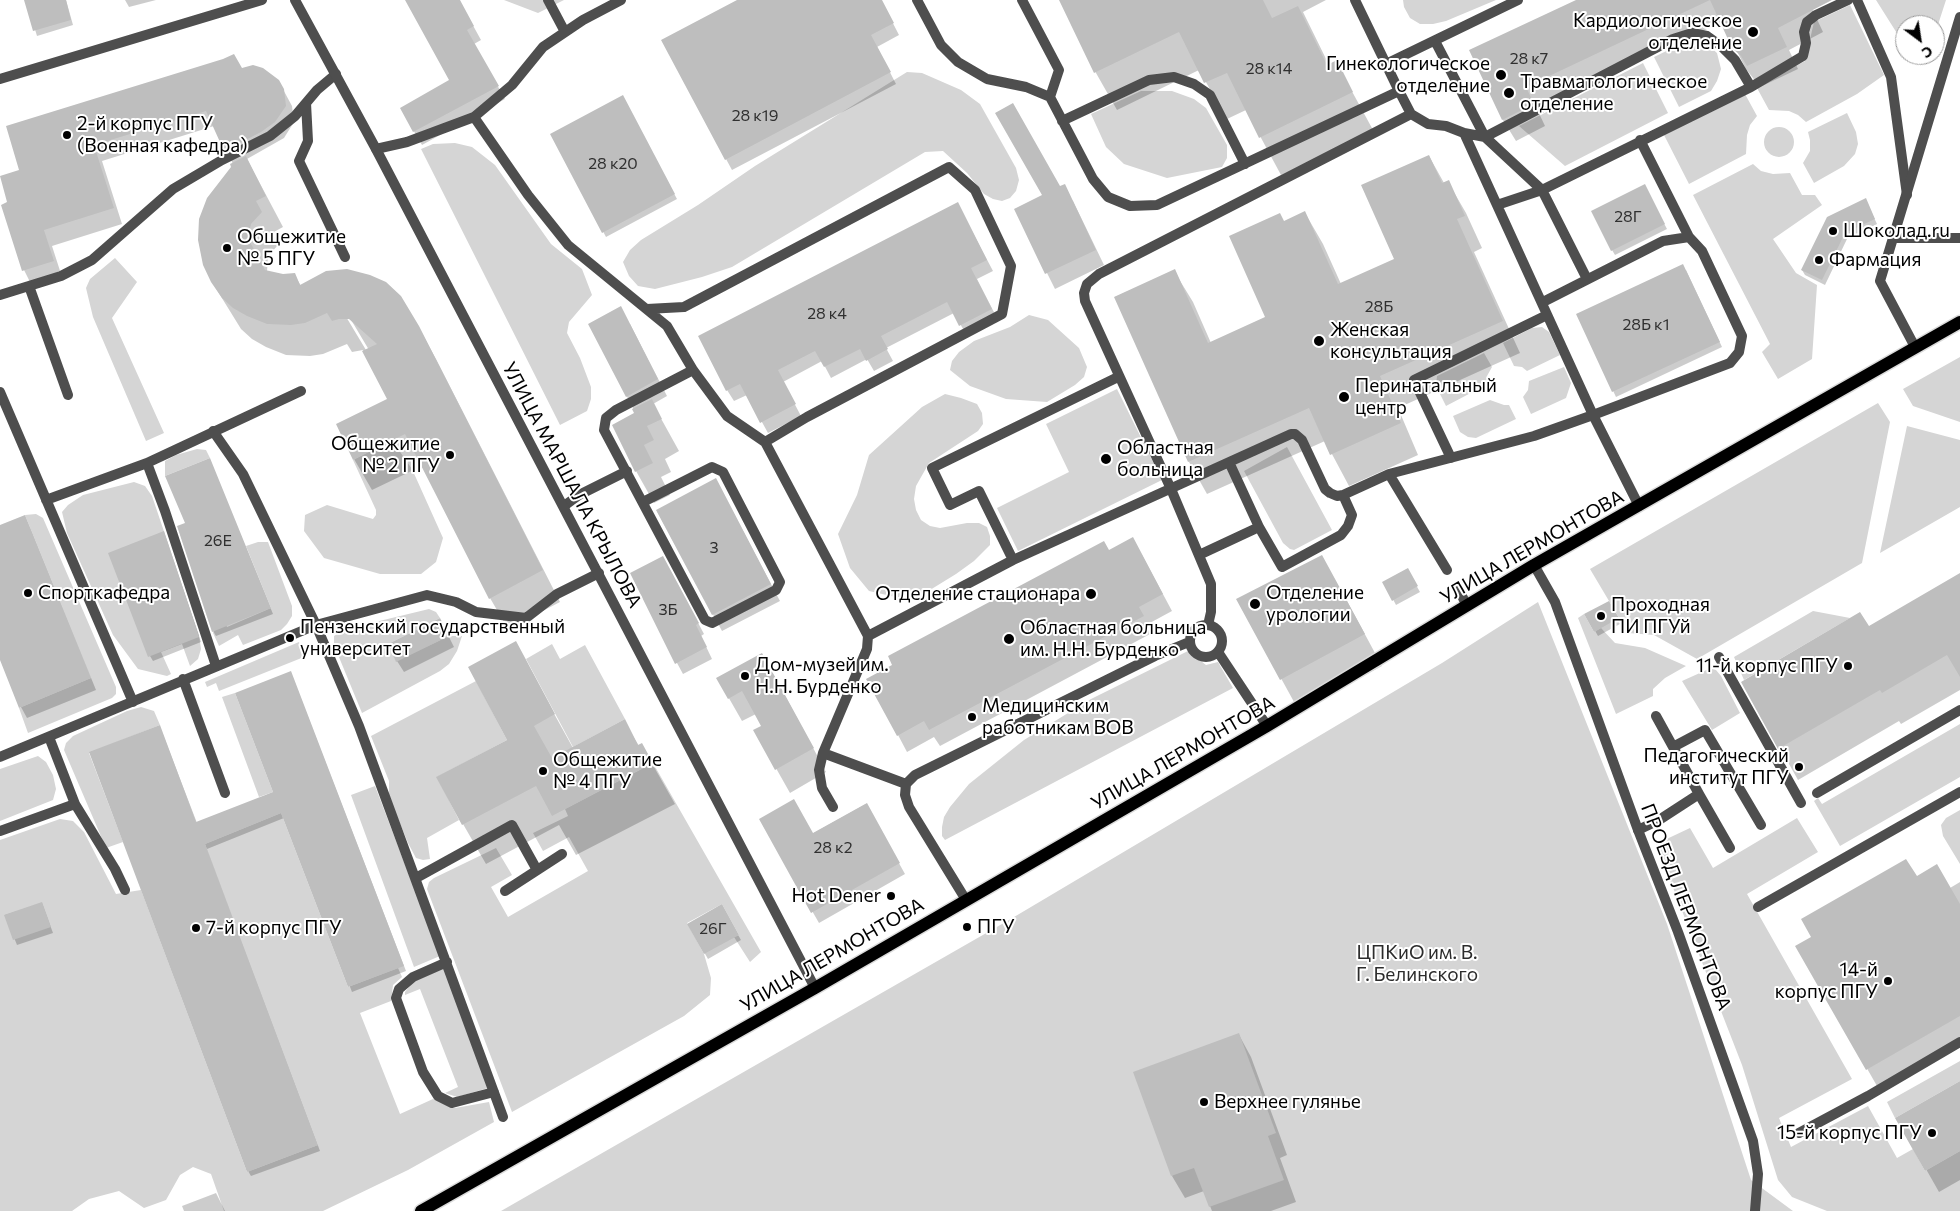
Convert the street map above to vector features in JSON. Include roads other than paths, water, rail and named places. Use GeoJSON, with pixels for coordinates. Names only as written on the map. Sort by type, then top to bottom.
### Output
{"type":"FeatureCollection","features":[{"type":"Feature","properties":{"kind":"main road","name":"УЛИЦА ЛЕРМОНТОВА"},"geometry":{"type":"LineString","coordinates":[[424,1210],[814,988],[1267,726],[1534,565],[1960,322]]}},
{"type":"Feature","properties":{"kind":"street"},"geometry":{"type":"LineString","coordinates":[[0,79],[262,0]]}},
{"type":"Feature","properties":{"kind":"street","name":"УЛИЦА МАРШАЛА КРЫЛОВА"},"geometry":{"type":"LineString","coordinates":[[295,0],[376,149],[564,506],[814,988]]}},
{"type":"Feature","properties":{"kind":"street"},"geometry":{"type":"LineString","coordinates":[[548,0],[565,32]]}},
{"type":"Feature","properties":{"kind":"street"},"geometry":{"type":"LineString","coordinates":[[376,149],[407,142],[474,117],[512,85],[543,47],[583,20],[621,0]]}},
{"type":"Feature","properties":{"kind":"street"},"geometry":{"type":"LineString","coordinates":[[916,0],[941,45],[958,62],[987,79],[1026,87],[1050,97],[1093,179],[1108,197],[1130,206],[1157,205],[1399,91],[1355,0]]}},
{"type":"Feature","properties":{"kind":"street"},"geometry":{"type":"LineString","coordinates":[[1022,0],[1059,70],[1050,97]]}},
{"type":"Feature","properties":{"kind":"street"},"geometry":{"type":"LineString","coordinates":[[1386,64],[1518,0]]}},
{"type":"Feature","properties":{"kind":"street"},"geometry":{"type":"LineString","coordinates":[[1497,205],[1542,190],[1640,140],[1751,87],[1803,56],[1806,43],[1804,32],[1807,22],[1816,15],[1848,0]]}},
{"type":"Feature","properties":{"kind":"street"},"geometry":{"type":"LineString","coordinates":[[1857,0],[1891,77],[1907,196]]}},
{"type":"Feature","properties":{"kind":"street"},"geometry":{"type":"LineString","coordinates":[[1915,347],[1880,281],[1960,17]]}},
{"type":"Feature","properties":{"kind":"street"},"geometry":{"type":"LineString","coordinates":[[1393,80],[1412,114],[1428,124],[1446,126],[1464,133],[1485,137],[1673,39],[1692,33],[1706,36],[1721,46],[1735,60],[1751,87]]}},
{"type":"Feature","properties":{"kind":"street"},"geometry":{"type":"LineString","coordinates":[[1435,41],[1485,137],[1542,190],[1587,280]]}},
{"type":"Feature","properties":{"kind":"street"},"geometry":{"type":"LineString","coordinates":[[0,295],[61,276],[92,260],[173,190],[222,160],[270,136],[295,116],[317,90],[336,74]]}},
{"type":"Feature","properties":{"kind":"street"},"geometry":{"type":"LineString","coordinates":[[1062,121],[1150,80],[1174,77],[1194,84],[1210,95],[1245,164]]}},
{"type":"Feature","properties":{"kind":"street"},"geometry":{"type":"LineString","coordinates":[[306,103],[308,141],[299,161],[345,257]]}},
{"type":"Feature","properties":{"kind":"street"},"geometry":{"type":"LineString","coordinates":[[1208,625],[1211,612],[1211,584],[1171,488],[1085,301],[1084,293],[1087,284],[1092,279],[1412,114]]}},
{"type":"Feature","properties":{"kind":"street"},"geometry":{"type":"LineString","coordinates":[[474,117],[528,195],[568,245],[668,326],[693,370],[727,416],[765,442],[868,636],[867,649],[823,753],[819,770],[819,779],[833,807]]}},
{"type":"Feature","properties":{"kind":"street"},"geometry":{"type":"LineString","coordinates":[[1464,133],[1594,415],[1639,506]]}},
{"type":"Feature","properties":{"kind":"street"},"geometry":{"type":"LineString","coordinates":[[868,636],[1013,560],[1291,434],[1295,434],[1302,440],[1325,489],[1330,494],[1337,496],[1389,474],[1534,436],[1730,363],[1739,352],[1742,336],[1702,251],[1689,237],[1640,140]]}},
{"type":"Feature","properties":{"kind":"street"},"geometry":{"type":"LineString","coordinates":[[647,309],[684,307],[949,167],[975,190],[1011,266],[1002,314],[807,417],[765,442]]}},
{"type":"Feature","properties":{"kind":"street"},"geometry":{"type":"LineString","coordinates":[[1543,302],[1664,241],[1689,237]]}},
{"type":"Feature","properties":{"kind":"street"},"geometry":{"type":"LineString","coordinates":[[1894,238],[1960,238]]}},
{"type":"Feature","properties":{"kind":"street"},"geometry":{"type":"LineString","coordinates":[[29,286],[68,395]]}},
{"type":"Feature","properties":{"kind":"street"},"geometry":{"type":"LineString","coordinates":[[1451,458],[1414,380],[1547,314]]}},
{"type":"Feature","properties":{"kind":"street"},"geometry":{"type":"LineString","coordinates":[[643,502],[712,467],[723,472],[780,582],[776,590],[712,623],[705,620],[604,430],[606,418],[616,410],[693,370]]}},
{"type":"Feature","properties":{"kind":"street"},"geometry":{"type":"LineString","coordinates":[[1013,560],[980,491],[950,505],[932,468],[1118,376]]}},
{"type":"Feature","properties":{"kind":"street"},"geometry":{"type":"LineString","coordinates":[[46,500],[147,464],[301,390]]}},
{"type":"Feature","properties":{"kind":"street"},"geometry":{"type":"LineString","coordinates":[[0,392],[133,702]]}},
{"type":"Feature","properties":{"kind":"street"},"geometry":{"type":"LineString","coordinates":[[213,431],[243,474],[316,625],[360,726],[503,1116]]}},
{"type":"Feature","properties":{"kind":"street"},"geometry":{"type":"LineString","coordinates":[[1229,462],[1259,527],[1282,567],[1341,535],[1348,526],[1352,515],[1343,495]]}},
{"type":"Feature","properties":{"kind":"street"},"geometry":{"type":"LineString","coordinates":[[147,464],[165,510],[216,666]]}},
{"type":"Feature","properties":{"kind":"street"},"geometry":{"type":"LineString","coordinates":[[564,506],[579,495],[627,471]]}},
{"type":"Feature","properties":{"kind":"street"},"geometry":{"type":"LineString","coordinates":[[1389,474],[1447,570]]}},
{"type":"Feature","properties":{"kind":"street"},"geometry":{"type":"LineString","coordinates":[[1200,555],[1259,527]]}},
{"type":"Feature","properties":{"kind":"street","name":"ПРОЕЗД ЛЕРМОНТОВА"},"geometry":{"type":"LineString","coordinates":[[1534,565],[1555,602],[1638,830],[1678,932],[1753,1141],[1758,1174],[1755,1211]]}},
{"type":"Feature","properties":{"kind":"street"},"geometry":{"type":"LineString","coordinates":[[0,756],[316,625],[427,595],[456,602],[476,612],[526,618],[557,594],[599,573]]}},
{"type":"Feature","properties":{"kind":"street"},"geometry":{"type":"LineString","coordinates":[[1458,588],[1467,606]]}},
{"type":"Feature","properties":{"kind":"street"},"geometry":{"type":"LineString","coordinates":[[1208,625],[1217,629],[1222,637],[1222,643],[1218,652],[1208,658],[1198,656],[1193,652],[1190,642],[1195,629],[1208,625]]}},
{"type":"Feature","properties":{"kind":"street"},"geometry":{"type":"LineString","coordinates":[[966,900],[910,807],[905,795],[906,784],[915,774],[1154,656],[1190,642]]}},
{"type":"Feature","properties":{"kind":"street"},"geometry":{"type":"LineString","coordinates":[[1218,652],[1267,726]]}},
{"type":"Feature","properties":{"kind":"street"},"geometry":{"type":"LineString","coordinates":[[1718,657],[1801,803]]}},
{"type":"Feature","properties":{"kind":"street"},"geometry":{"type":"LineString","coordinates":[[183,679],[225,793]]}},
{"type":"Feature","properties":{"kind":"street"},"geometry":{"type":"LineString","coordinates":[[1818,793],[1960,710]]}},
{"type":"Feature","properties":{"kind":"street"},"geometry":{"type":"LineString","coordinates":[[1656,716],[1730,848]]}},
{"type":"Feature","properties":{"kind":"street"},"geometry":{"type":"LineString","coordinates":[[1673,747],[1705,730],[1761,824]]}},
{"type":"Feature","properties":{"kind":"street"},"geometry":{"type":"LineString","coordinates":[[48,737],[75,804],[115,869],[125,890]]}},
{"type":"Feature","properties":{"kind":"street"},"geometry":{"type":"LineString","coordinates":[[823,753],[906,784]]}},
{"type":"Feature","properties":{"kind":"street"},"geometry":{"type":"LineString","coordinates":[[1758,907],[1960,792]]}},
{"type":"Feature","properties":{"kind":"street"},"geometry":{"type":"LineString","coordinates":[[1638,830],[1659,820],[1699,794]]}},
{"type":"Feature","properties":{"kind":"street"},"geometry":{"type":"LineString","coordinates":[[0,831],[75,804]]}},
{"type":"Feature","properties":{"kind":"street"},"geometry":{"type":"LineString","coordinates":[[416,878],[512,825],[537,870]]}},
{"type":"Feature","properties":{"kind":"street"},"geometry":{"type":"LineString","coordinates":[[505,891],[562,854]]}},
{"type":"Feature","properties":{"kind":"street"},"geometry":{"type":"LineString","coordinates":[[446,962],[413,976],[399,989],[396,998],[423,1072],[438,1096],[452,1104],[494,1092]]}},
{"type":"Feature","properties":{"kind":"street"},"geometry":{"type":"LineString","coordinates":[[1799,1133],[1868,1096],[1960,1042]]}},
{"type":"Feature","properties":{"kind":"place","name":"Кардиологическое отделение"},"geometry":{"type":"Point","coordinates":[1753,32]}},
{"type":"Feature","properties":{"kind":"place","name":"Гинекологическое отделение"},"geometry":{"type":"Point","coordinates":[1501,75]}},
{"type":"Feature","properties":{"kind":"place","name":"Травматологическое отделение"},"geometry":{"type":"Point","coordinates":[1509,93]}},
{"type":"Feature","properties":{"kind":"place","name":"2-й корпус ПГУ (Военная кафедра)"},"geometry":{"type":"Point","coordinates":[67,135]}},
{"type":"Feature","properties":{"kind":"place","name":"Шоколад.ru"},"geometry":{"type":"Point","coordinates":[1833,231]}},
{"type":"Feature","properties":{"kind":"place","name":"Общежитие № 5 ПГУ"},"geometry":{"type":"Point","coordinates":[227,248]}},
{"type":"Feature","properties":{"kind":"place","name":"Фармация"},"geometry":{"type":"Point","coordinates":[1819,260]}},
{"type":"Feature","properties":{"kind":"place","name":"Женская консультация"},"geometry":{"type":"Point","coordinates":[1319,341]}},
{"type":"Feature","properties":{"kind":"place","name":"Перинатальный центр"},"geometry":{"type":"Point","coordinates":[1344,397]}},
{"type":"Feature","properties":{"kind":"place","name":"Общежитие № 2 ПГУ"},"geometry":{"type":"Point","coordinates":[450,455]}},
{"type":"Feature","properties":{"kind":"place","name":"Областная больница"},"geometry":{"type":"Point","coordinates":[1106,459]}},
{"type":"Feature","properties":{"kind":"place","name":"Спорткафедра"},"geometry":{"type":"Point","coordinates":[28,593]}},
{"type":"Feature","properties":{"kind":"place","name":"Отделение стационара"},"geometry":{"type":"Point","coordinates":[1091,594]}},
{"type":"Feature","properties":{"kind":"place","name":"Отделение урологии"},"geometry":{"type":"Point","coordinates":[1255,604]}},
{"type":"Feature","properties":{"kind":"place","name":"Проходная ПИ ПГУй"},"geometry":{"type":"Point","coordinates":[1601,616]}},
{"type":"Feature","properties":{"kind":"place","name":"Пензенский государственный университет"},"geometry":{"type":"Point","coordinates":[290,638]}},
{"type":"Feature","properties":{"kind":"place","name":"Областная больница им. Н.Н. Бурденко"},"geometry":{"type":"Point","coordinates":[1009,639]}},
{"type":"Feature","properties":{"kind":"place","name":"11-й корпус ПГУ"},"geometry":{"type":"Point","coordinates":[1848,666]}},
{"type":"Feature","properties":{"kind":"place","name":"Дом-музей им. Н.Н. Бурденко"},"geometry":{"type":"Point","coordinates":[745,676]}},
{"type":"Feature","properties":{"kind":"place","name":"Медицинским работникам ВОВ"},"geometry":{"type":"Point","coordinates":[972,717]}},
{"type":"Feature","properties":{"kind":"place","name":"Педагогический институт ПГУ"},"geometry":{"type":"Point","coordinates":[1799,767]}},
{"type":"Feature","properties":{"kind":"place","name":"Общежитие № 4 ПГУ"},"geometry":{"type":"Point","coordinates":[543,771]}},
{"type":"Feature","properties":{"kind":"place","name":"Hot Dener"},"geometry":{"type":"Point","coordinates":[891,896]}},
{"type":"Feature","properties":{"kind":"place","name":"ПГУ"},"geometry":{"type":"Point","coordinates":[967,927]}},
{"type":"Feature","properties":{"kind":"place","name":"7-й корпус ПГУ"},"geometry":{"type":"Point","coordinates":[196,928]}},
{"type":"Feature","properties":{"kind":"place","name":"14-й корпус ПГУ"},"geometry":{"type":"Point","coordinates":[1888,981]}},
{"type":"Feature","properties":{"kind":"place","name":"Верхнее гулянье"},"geometry":{"type":"Point","coordinates":[1204,1102]}},
{"type":"Feature","properties":{"kind":"place","name":"15-й корпус ПГУ"},"geometry":{"type":"Point","coordinates":[1932,1133]}},
{"type":"Feature","properties":{"kind":"park label","name":"ЦПКиО им. В. Г. Белинского"},"geometry":{"type":"Point","coordinates":[1417,964]}}]}
